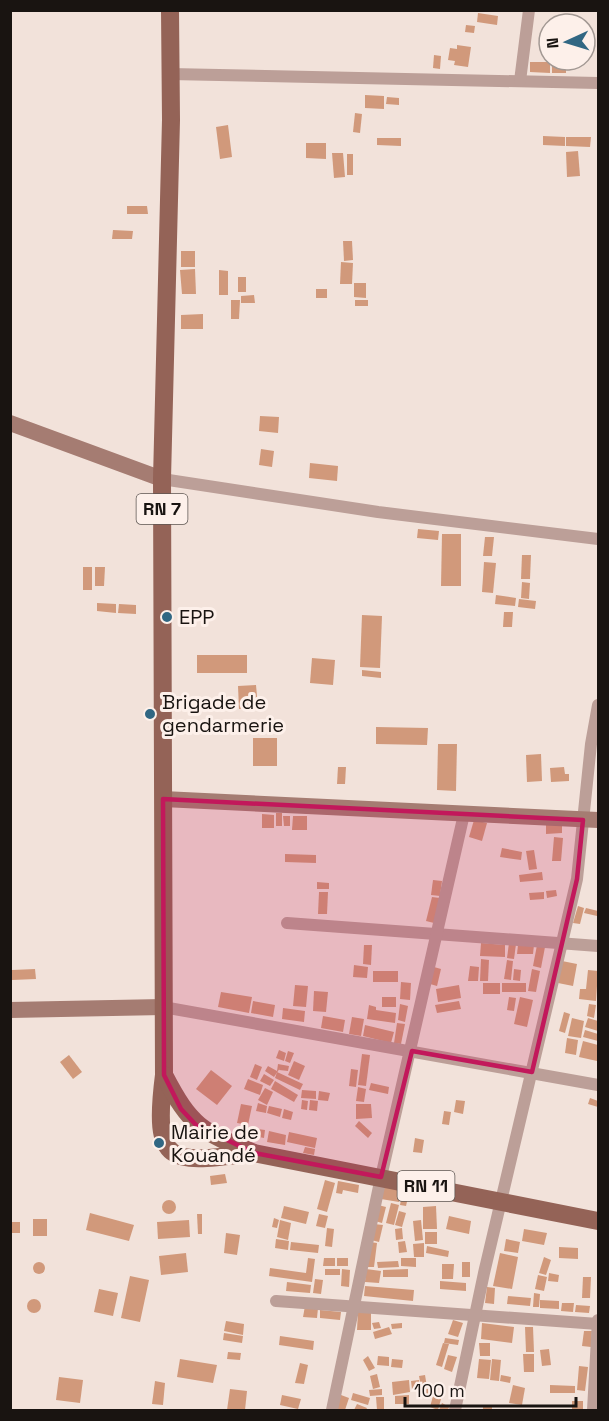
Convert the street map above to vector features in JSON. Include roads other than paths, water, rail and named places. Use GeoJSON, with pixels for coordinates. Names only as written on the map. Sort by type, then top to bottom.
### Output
{"type":"FeatureCollection","features":[{"type":"Feature","properties":{"kind":"main road","name":"RN 7"},"geometry":{"type":"LineString","coordinates":[[163,1007],[162,479],[170,10]]}},
{"type":"Feature","properties":{"kind":"main road","name":"RN 11"},"geometry":{"type":"LineString","coordinates":[[163,1007],[164,1075],[159,1111],[161,1132],[169,1151],[184,1159],[254,1153]]}},
{"type":"Feature","properties":{"kind":"main road","name":"RN 11"},"geometry":{"type":"LineString","coordinates":[[164,1075],[181,1109],[196,1125],[254,1153],[598,1221]]}},
{"type":"Feature","properties":{"kind":"street"},"geometry":{"type":"LineString","coordinates":[[520,81],[529,10]]}},
{"type":"Feature","properties":{"kind":"street"},"geometry":{"type":"LineString","coordinates":[[170,74],[598,83]]}},
{"type":"Feature","properties":{"kind":"street"},"geometry":{"type":"LineString","coordinates":[[10,423],[162,479],[378,512],[598,539]]}},
{"type":"Feature","properties":{"kind":"street"},"geometry":{"type":"LineString","coordinates":[[455,1410],[500,1201],[591,820],[598,705]]}},
{"type":"Feature","properties":{"kind":"street"},"geometry":{"type":"LineString","coordinates":[[163,799],[591,820]]}},
{"type":"Feature","properties":{"kind":"street"},"geometry":{"type":"LineString","coordinates":[[332,1410],[381,1177],[465,814]]}},
{"type":"Feature","properties":{"kind":"street"},"geometry":{"type":"LineString","coordinates":[[287,923],[598,946]]}},
{"type":"Feature","properties":{"kind":"street"},"geometry":{"type":"LineString","coordinates":[[10,1010],[163,1007],[598,1085]]}},
{"type":"Feature","properties":{"kind":"street"},"geometry":{"type":"LineString","coordinates":[[276,1300],[598,1323],[593,1410]]}},
{"type":"Feature","properties":{"kind":"place","name":"EPP"},"geometry":{"type":"Point","coordinates":[167,617]}},
{"type":"Feature","properties":{"kind":"place","name":"Brigade de gendarmerie"},"geometry":{"type":"Point","coordinates":[150,714]}},
{"type":"Feature","properties":{"kind":"place","name":"Mairie de Kouandé"},"geometry":{"type":"Point","coordinates":[159,1143]}}]}
